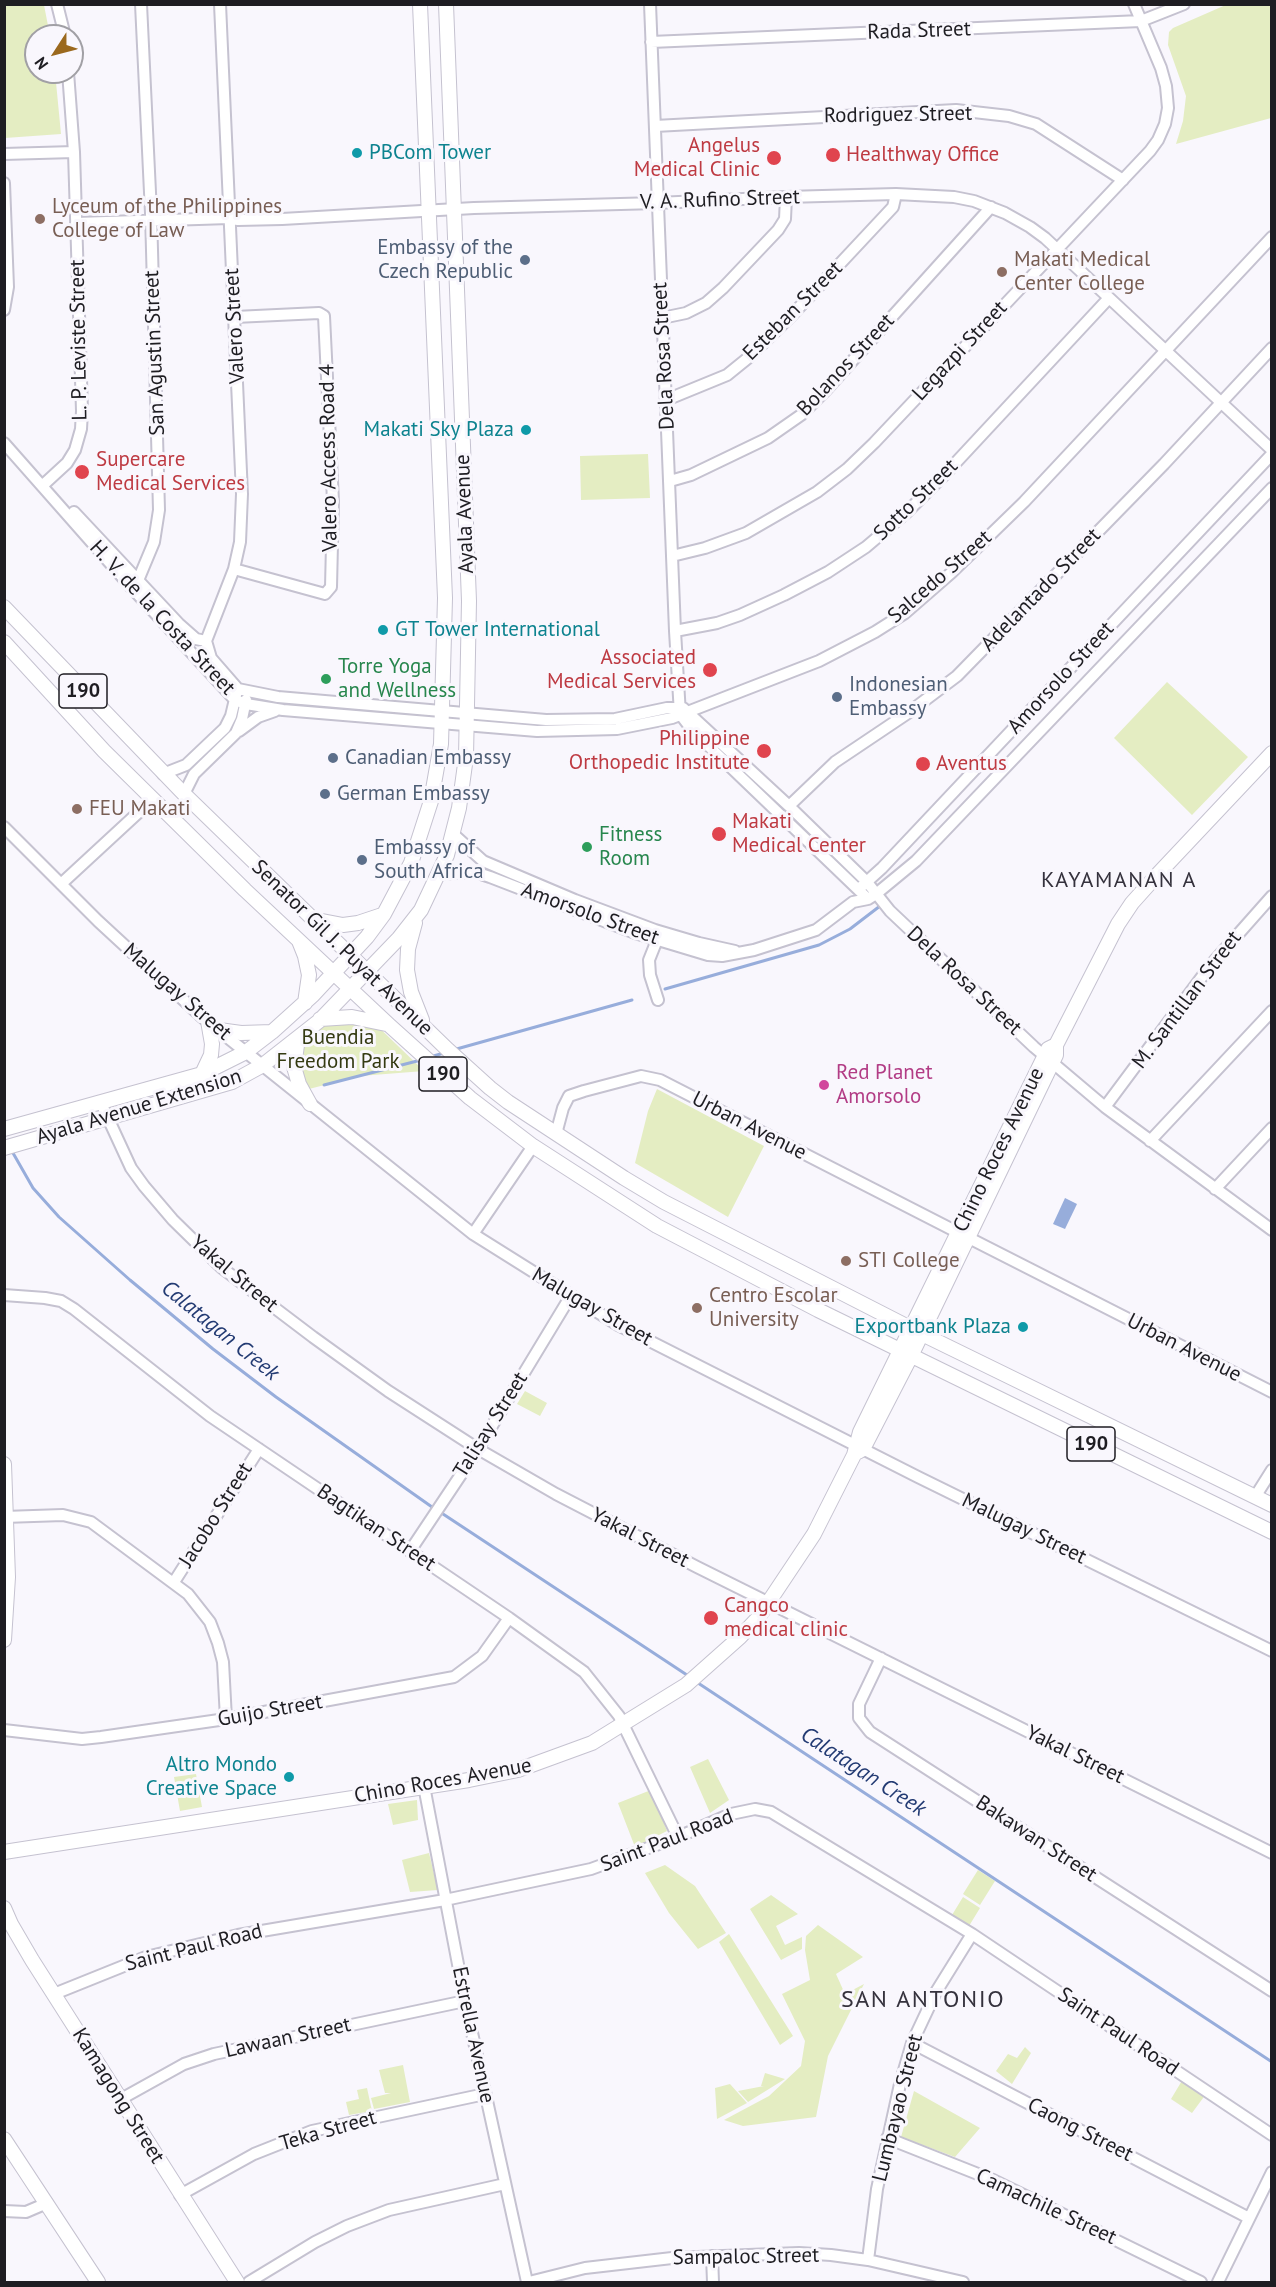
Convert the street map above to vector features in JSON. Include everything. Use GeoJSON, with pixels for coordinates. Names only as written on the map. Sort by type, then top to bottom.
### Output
{"type":"FeatureCollection","features":[{"type":"Feature","properties":{"kind":"main road","name":"Ayala Avenue"},"geometry":{"type":"LineString","coordinates":[[334,974],[384,914],[411,863],[430,801],[443,718],[445,598],[420,4]]}},
{"type":"Feature","properties":{"kind":"main road","name":"Ayala Avenue"},"geometry":{"type":"LineString","coordinates":[[351,989],[369,972],[421,910],[453,834],[466,757],[469,601],[446,4]]}},
{"type":"Feature","properties":{"kind":"main road","name":"Senator Gil J. Puyat Avenue"},"geometry":{"type":"LineString","coordinates":[[4,607],[163,774],[429,1032],[490,1088],[556,1134],[664,1202],[917,1331],[1272,1505]]}},
{"type":"Feature","properties":{"kind":"main road","name":"Senator Gil J. Puyat Avenue"},"geometry":{"type":"LineString","coordinates":[[4,642],[104,751],[245,890],[470,1098],[533,1146],[657,1226],[818,1310],[1272,1532]]}},
{"type":"Feature","properties":{"kind":"main road","name":"Chino Roces Avenue"},"geometry":{"type":"LineString","coordinates":[[4,1852],[498,1775],[538,1764],[592,1743],[624,1725],[699,1675],[758,1618],[814,1534],[964,1236],[1048,1059],[1048,1049],[1056,1045],[1111,936],[1132,903],[1272,753]]}},
{"type":"Feature","properties":{"kind":"main road"},"geometry":{"type":"LineString","coordinates":[[421,910],[408,950],[407,970],[418,1013],[429,1032]]}},
{"type":"Feature","properties":{"kind":"main road"},"geometry":{"type":"LineString","coordinates":[[315,919],[343,925],[358,923],[384,914]]}},
{"type":"Feature","properties":{"kind":"main road"},"geometry":{"type":"LineString","coordinates":[[297,936],[309,975],[305,1003]]}},
{"type":"Feature","properties":{"kind":"main road","name":"Ayala Avenue Extension"},"geometry":{"type":"LineString","coordinates":[[4,1129],[202,1074],[246,1052],[305,1003],[334,974]]}},
{"type":"Feature","properties":{"kind":"main road","name":"Ayala Avenue Extension"},"geometry":{"type":"LineString","coordinates":[[4,1148],[232,1082],[263,1065],[303,1034],[351,989]]}},
{"type":"Feature","properties":{"kind":"main road"},"geometry":{"type":"LineString","coordinates":[[320,1019],[352,1017],[389,1025]]}},
{"type":"Feature","properties":{"kind":"main road"},"geometry":{"type":"LineString","coordinates":[[202,1074],[211,1055],[213,1026],[241,1033],[272,1032]]}},
{"type":"Feature","properties":{"kind":"main road"},"geometry":{"type":"LineString","coordinates":[[303,1034],[297,1046],[294,1067],[299,1084],[310,1104]]}},
{"type":"Feature","properties":{"kind":"main road"},"geometry":{"type":"LineString","coordinates":[[4,1464],[6,1517],[4,1640]]}},
{"type":"Feature","properties":{"kind":"main road","name":"Kamagong Street"},"geometry":{"type":"LineString","coordinates":[[4,1908],[11,1924],[54,1994],[237,2283]]}},
{"type":"Feature","properties":{"kind":"main road"},"geometry":{"type":"LineString","coordinates":[[4,2139],[98,2283]]}},
{"type":"Feature","properties":{"kind":"street"},"geometry":{"type":"LineString","coordinates":[[57,4],[62,24]]}},
{"type":"Feature","properties":{"kind":"street","name":"San Agustin Street"},"geometry":{"type":"LineString","coordinates":[[135,584],[154,542],[159,510],[151,221],[141,4]]}},
{"type":"Feature","properties":{"kind":"street","name":"Valero Street"},"geometry":{"type":"LineString","coordinates":[[206,640],[234,569],[240,542],[242,494],[220,4]]}},
{"type":"Feature","properties":{"kind":"street","name":"Dela Rosa Street"},"geometry":{"type":"LineString","coordinates":[[650,4],[675,631],[682,711],[693,731],[863,886]]}},
{"type":"Feature","properties":{"kind":"street","name":"Legazpi Street"},"geometry":{"type":"LineString","coordinates":[[672,556],[705,548],[746,533],[817,492],[847,469],[1123,180],[1158,140],[1165,124],[1168,108],[1166,86],[1161,68],[1134,4]]}},
{"type":"Feature","properties":{"kind":"street","name":"Rada Street"},"geometry":{"type":"LineString","coordinates":[[651,42],[1141,21],[1184,4]]}},
{"type":"Feature","properties":{"kind":"street","name":"L. P. Leviste Street"},"geometry":{"type":"LineString","coordinates":[[44,483],[67,463],[75,450],[81,429],[74,152],[69,84]]}},
{"type":"Feature","properties":{"kind":"street","name":"Rodriguez Street"},"geometry":{"type":"LineString","coordinates":[[655,126],[956,110],[1009,116],[1036,124],[1123,180]]}},
{"type":"Feature","properties":{"kind":"street"},"geometry":{"type":"LineString","coordinates":[[4,154],[74,152]]}},
{"type":"Feature","properties":{"kind":"street"},"geometry":{"type":"LineString","coordinates":[[4,183],[8,287],[4,310]]}},
{"type":"Feature","properties":{"kind":"street","name":"V. A. Rufino Street"},"geometry":{"type":"LineString","coordinates":[[76,223],[229,218],[238,220],[282,219],[408,213],[427,210],[786,197],[896,194],[954,197],[991,207],[1030,227],[1057,249],[1272,452]]}},
{"type":"Feature","properties":{"kind":"street","name":"Esteban Street"},"geometry":{"type":"LineString","coordinates":[[666,400],[727,375],[748,358],[793,314],[893,207],[896,194]]}},
{"type":"Feature","properties":{"kind":"street"},"geometry":{"type":"LineString","coordinates":[[662,318],[686,313],[706,303],[723,288],[778,230],[785,219],[786,197]]}},
{"type":"Feature","properties":{"kind":"street","name":"Bolanos Street"},"geometry":{"type":"LineString","coordinates":[[670,481],[691,475],[768,438],[801,415],[991,207]]}},
{"type":"Feature","properties":{"kind":"street","name":"Salcedo Street"},"geometry":{"type":"LineString","coordinates":[[443,718],[468,720],[615,719],[682,711],[819,661],[875,632],[905,613],[951,573],[1023,502],[1272,237]]}},
{"type":"Feature","properties":{"kind":"street","name":"Sotto Street"},"geometry":{"type":"LineString","coordinates":[[675,631],[717,623],[784,596],[828,572],[866,547],[906,513],[948,471],[1109,298]]}},
{"type":"Feature","properties":{"kind":"street","name":"Valero Access Road 4"},"geometry":{"type":"LineString","coordinates":[[234,569],[325,594],[331,587],[333,501],[324,316],[319,313],[235,317]]}},
{"type":"Feature","properties":{"kind":"street","name":"Adelantado Street"},"geometry":{"type":"LineString","coordinates":[[789,806],[835,762],[908,713],[957,676],[1272,348]]}},
{"type":"Feature","properties":{"kind":"street","name":"H. V. de la Costa Street"},"geometry":{"type":"LineString","coordinates":[[4,433],[44,483]]}},
{"type":"Feature","properties":{"kind":"street","name":"H. V. de la Costa Street"},"geometry":{"type":"LineString","coordinates":[[4,443],[242,696],[283,710],[443,718]]}},
{"type":"Feature","properties":{"kind":"street","name":"Amorsolo Street"},"geometry":{"type":"LineString","coordinates":[[438,874],[475,872],[635,933],[741,952],[802,936],[816,930],[853,902],[863,886],[1272,452]]}},
{"type":"Feature","properties":{"kind":"street","name":"Amorsolo Street"},"geometry":{"type":"LineString","coordinates":[[853,902],[872,897],[924,852],[1272,488]]}},
{"type":"Feature","properties":{"kind":"street","name":"H. V. de la Costa Street"},"geometry":{"type":"LineString","coordinates":[[135,584],[195,639],[206,640],[211,657],[242,696],[278,697],[443,718]]}},
{"type":"Feature","properties":{"kind":"street"},"geometry":{"type":"LineString","coordinates":[[236,733],[242,719],[242,696]]}},
{"type":"Feature","properties":{"kind":"street"},"geometry":{"type":"LineString","coordinates":[[163,774],[186,765],[225,728],[242,696]]}},
{"type":"Feature","properties":{"kind":"street"},"geometry":{"type":"LineString","coordinates":[[184,794],[194,774],[236,733],[258,717],[283,710]]}},
{"type":"Feature","properties":{"kind":"street","name":"Dela Rosa Street"},"geometry":{"type":"LineString","coordinates":[[682,711],[789,806],[872,897],[891,912],[1048,1059],[1150,1142],[1272,1230]]}},
{"type":"Feature","properties":{"kind":"street"},"geometry":{"type":"LineString","coordinates":[[61,884],[153,799]]}},
{"type":"Feature","properties":{"kind":"street","name":"Malugay Street"},"geometry":{"type":"LineString","coordinates":[[4,826],[154,974],[213,1026],[473,1234],[570,1297],[629,1331],[857,1450],[1272,1651]]}},
{"type":"Feature","properties":{"kind":"street","name":"Amorsolo Street"},"geometry":{"type":"LineString","coordinates":[[453,834],[483,861],[616,916],[658,936]]}},
{"type":"Feature","properties":{"kind":"street","name":"M. Santillan Street"},"geometry":{"type":"LineString","coordinates":[[1105,1107],[1203,974],[1272,896]]}},
{"type":"Feature","properties":{"kind":"street"},"geometry":{"type":"LineString","coordinates":[[635,933],[645,943],[650,975],[658,1000]]}},
{"type":"Feature","properties":{"kind":"street"},"geometry":{"type":"LineString","coordinates":[[649,960],[658,936]]}},
{"type":"Feature","properties":{"kind":"street"},"geometry":{"type":"LineString","coordinates":[[1150,1142],[1272,1011]]}},
{"type":"Feature","properties":{"kind":"street","name":"Urban Avenue"},"geometry":{"type":"LineString","coordinates":[[556,1134],[562,1108],[569,1096],[641,1077],[660,1080],[1272,1392]]}},
{"type":"Feature","properties":{"kind":"street","name":"Yakal Street"},"geometry":{"type":"LineString","coordinates":[[101,1103],[131,1168],[144,1186],[173,1220],[222,1268],[379,1385],[478,1449],[556,1494],[767,1602],[1272,1853]]}},
{"type":"Feature","properties":{"kind":"street"},"geometry":{"type":"LineString","coordinates":[[1215,1189],[1272,1128]]}},
{"type":"Feature","properties":{"kind":"street"},"geometry":{"type":"LineString","coordinates":[[473,1234],[533,1146]]}},
{"type":"Feature","properties":{"kind":"street","name":"Bagtikan Street"},"geometry":{"type":"LineString","coordinates":[[4,1295],[61,1301],[74,1309],[210,1416],[584,1672],[610,1703],[624,1725],[678,1837]]}},
{"type":"Feature","properties":{"kind":"street","name":"Talisay Street"},"geometry":{"type":"LineString","coordinates":[[410,1551],[478,1449],[570,1297]]}},
{"type":"Feature","properties":{"kind":"street","name":"Jacobo Street"},"geometry":{"type":"LineString","coordinates":[[174,1582],[259,1449]]}},
{"type":"Feature","properties":{"kind":"street"},"geometry":{"type":"LineString","coordinates":[[1256,1497],[1272,1470]]}},
{"type":"Feature","properties":{"kind":"street"},"geometry":{"type":"LineString","coordinates":[[6,1517],[63,1515],[91,1522],[174,1582],[201,1609],[218,1643],[223,1662],[226,1719]]}},
{"type":"Feature","properties":{"kind":"street","name":"Guijo Street"},"geometry":{"type":"LineString","coordinates":[[4,1730],[82,1739],[226,1719],[454,1677],[482,1656],[508,1618]]}},
{"type":"Feature","properties":{"kind":"street","name":"Bakawan Street"},"geometry":{"type":"LineString","coordinates":[[881,1658],[859,1704],[859,1718],[870,1732],[1272,1991]]}},
{"type":"Feature","properties":{"kind":"street","name":"Estrella Avenue"},"geometry":{"type":"LineString","coordinates":[[424,1786],[465,2001],[528,2283]]}},
{"type":"Feature","properties":{"kind":"street","name":"Saint Paul Road"},"geometry":{"type":"LineString","coordinates":[[54,1994],[146,1957],[238,1935],[445,1900],[591,1869],[678,1837],[731,1814],[755,1809],[771,1812],[972,1934],[1272,2134]]}},
{"type":"Feature","properties":{"kind":"street","name":"Lumbayao Street"},"geometry":{"type":"LineString","coordinates":[[868,2260],[877,2189],[887,2138],[912,2043],[936,1992],[972,1934]]}},
{"type":"Feature","properties":{"kind":"street","name":"Lawaan Street"},"geometry":{"type":"LineString","coordinates":[[121,2099],[184,2064],[213,2054],[465,2001]]}},
{"type":"Feature","properties":{"kind":"street","name":"Caong Street"},"geometry":{"type":"LineString","coordinates":[[912,2043],[1250,2218]]}},
{"type":"Feature","properties":{"kind":"street","name":"Teka Street"},"geometry":{"type":"LineString","coordinates":[[180,2195],[254,2154],[312,2131],[485,2094]]}},
{"type":"Feature","properties":{"kind":"street","name":"Camachile Street"},"geometry":{"type":"LineString","coordinates":[[887,2138],[993,2180],[1201,2283]]}},
{"type":"Feature","properties":{"kind":"street"},"geometry":{"type":"LineString","coordinates":[[1218,2283],[1272,2172]]}},
{"type":"Feature","properties":{"kind":"street"},"geometry":{"type":"LineString","coordinates":[[249,2283],[315,2242],[347,2226],[389,2210],[505,2184]]}},
{"type":"Feature","properties":{"kind":"street"},"geometry":{"type":"LineString","coordinates":[[4,2211],[26,2212],[48,2204]]}},
{"type":"Feature","properties":{"kind":"street","name":"Sampaloc Street"},"geometry":{"type":"LineString","coordinates":[[528,2283],[585,2268],[672,2258],[799,2253],[868,2260],[963,2283]]}},
{"type":"Feature","properties":{"kind":"street"},"geometry":{"type":"LineString","coordinates":[[712,2256],[713,2283]]}},
{"type":"Feature","properties":{"kind":"green space"},"geometry":{"type":"Polygon","coordinates":[[[5,4],[44,5],[48,24],[24,24],[24,84],[56,84],[61,134],[5,138],[5,4]]]}},
{"type":"Feature","properties":{"kind":"green space"},"geometry":{"type":"Polygon","coordinates":[[[1228,4],[1271,5],[1271,118],[1176,144],[1183,121],[1186,96],[1168,45],[1169,32],[1173,28],[1228,4]]]}},
{"type":"Feature","properties":{"kind":"green space"},"geometry":{"type":"Polygon","coordinates":[[[648,454],[650,498],[581,500],[580,456],[648,454]]]}},
{"type":"Feature","properties":{"kind":"green space"},"geometry":{"type":"Polygon","coordinates":[[[1167,682],[1248,757],[1192,815],[1114,738],[1167,682]]]}},
{"type":"Feature","properties":{"kind":"green space","name":"Buendia Freedom Park"},"geometry":{"type":"Polygon","coordinates":[[[367,1016],[424,1071],[360,1076],[305,1090],[294,1067],[297,1045],[319,1021],[367,1016]]]}},
{"type":"Feature","properties":{"kind":"green space"},"geometry":{"type":"Polygon","coordinates":[[[657,1089],[764,1146],[728,1217],[635,1163],[648,1111],[657,1089]]]}},
{"type":"Feature","properties":{"kind":"green space"},"geometry":{"type":"Polygon","coordinates":[[[525,1391],[547,1403],[540,1416],[517,1404],[525,1391]]]}},
{"type":"Feature","properties":{"kind":"green space"},"geometry":{"type":"Polygon","coordinates":[[[708,1759],[729,1800],[710,1813],[690,1767],[708,1759]]]}},
{"type":"Feature","properties":{"kind":"green space"},"geometry":{"type":"Polygon","coordinates":[[[196,1774],[202,1807],[180,1811],[174,1777],[196,1774]]]}},
{"type":"Feature","properties":{"kind":"green space"},"geometry":{"type":"Polygon","coordinates":[[[651,1790],[667,1831],[635,1847],[618,1803],[651,1790]]]}},
{"type":"Feature","properties":{"kind":"green space"},"geometry":{"type":"Polygon","coordinates":[[[417,1800],[418,1820],[393,1825],[388,1804],[417,1800]]]}},
{"type":"Feature","properties":{"kind":"green space"},"geometry":{"type":"Polygon","coordinates":[[[429,1853],[438,1890],[410,1892],[402,1860],[429,1853]]]}},
{"type":"Feature","properties":{"kind":"green space"},"geometry":{"type":"Polygon","coordinates":[[[665,1865],[695,1886],[726,1933],[698,1949],[669,1913],[645,1873],[665,1865]]]}},
{"type":"Feature","properties":{"kind":"green space"},"geometry":{"type":"Polygon","coordinates":[[[978,1870],[995,1881],[980,1905],[963,1894],[978,1870]]]}},
{"type":"Feature","properties":{"kind":"green space"},"geometry":{"type":"Polygon","coordinates":[[[771,1895],[798,1914],[776,1926],[785,1945],[802,1937],[802,1949],[781,1960],[750,1909],[771,1895]]]}},
{"type":"Feature","properties":{"kind":"green space"},"geometry":{"type":"Polygon","coordinates":[[[963,1897],[980,1908],[969,1926],[952,1915],[963,1897]]]}},
{"type":"Feature","properties":{"kind":"green space"},"geometry":{"type":"Polygon","coordinates":[[[818,1925],[863,1957],[836,1974],[845,1994],[864,1984],[828,2056],[816,2117],[743,2126],[724,2120],[769,2096],[801,2066],[805,2041],[782,1994],[810,1980],[805,1950],[806,1936],[818,1925]]]}},
{"type":"Feature","properties":{"kind":"green space"},"geometry":{"type":"Polygon","coordinates":[[[729,1934],[793,2036],[780,2045],[719,1942],[729,1934]]]}},
{"type":"Feature","properties":{"kind":"green space"},"geometry":{"type":"Polygon","coordinates":[[[1025,2047],[1031,2053],[1012,2084],[996,2071],[1008,2054],[1017,2058],[1025,2047]]]}},
{"type":"Feature","properties":{"kind":"green space"},"geometry":{"type":"Polygon","coordinates":[[[403,2065],[410,2102],[374,2109],[371,2098],[391,2093],[385,2093],[379,2070],[403,2065]]]}},
{"type":"Feature","properties":{"kind":"green space"},"geometry":{"type":"Polygon","coordinates":[[[765,2073],[785,2079],[748,2102],[738,2091],[764,2086],[761,2086],[765,2073]]]}},
{"type":"Feature","properties":{"kind":"green space"},"geometry":{"type":"Polygon","coordinates":[[[1183,2079],[1206,2094],[1192,2113],[1171,2099],[1183,2079]]]}},
{"type":"Feature","properties":{"kind":"green space"},"geometry":{"type":"Polygon","coordinates":[[[730,2084],[747,2103],[717,2119],[715,2088],[730,2084]]]}},
{"type":"Feature","properties":{"kind":"green space"},"geometry":{"type":"Polygon","coordinates":[[[367,2088],[372,2111],[349,2115],[346,2102],[359,2099],[357,2090],[367,2088]]]}},
{"type":"Feature","properties":{"kind":"green space"},"geometry":{"type":"Polygon","coordinates":[[[914,2091],[980,2128],[955,2157],[901,2137],[914,2091]]]}},
{"type":"Feature","properties":{"kind":"water"},"geometry":{"type":"Polygon","coordinates":[[[1065,1198],[1077,1204],[1065,1229],[1053,1224],[1065,1198]]]}},
{"type":"Feature","properties":{"kind":"waterway"},"geometry":{"type":"LineString","coordinates":[[665,989],[819,945],[850,929],[880,906]]}},
{"type":"Feature","properties":{"kind":"waterway"},"geometry":{"type":"LineString","coordinates":[[453,1050],[632,1000]]}},
{"type":"Feature","properties":{"kind":"waterway"},"geometry":{"type":"LineString","coordinates":[[430,1057],[444,1053]]}},
{"type":"Feature","properties":{"kind":"waterway"},"geometry":{"type":"LineString","coordinates":[[324,1085],[421,1060]]}},
{"type":"Feature","properties":{"kind":"waterway","name":"Calatagan Creek"},"geometry":{"type":"LineString","coordinates":[[13,1153],[33,1188],[59,1217],[130,1280],[213,1349],[276,1397],[432,1507]]}},
{"type":"Feature","properties":{"kind":"waterway","name":"Calatagan Creek"},"geometry":{"type":"LineString","coordinates":[[440,1512],[690,1677]]}},
{"type":"Feature","properties":{"kind":"waterway","name":"Calatagan Creek"},"geometry":{"type":"LineString","coordinates":[[695,1681],[1272,2062]]}},
{"type":"Feature","properties":{"kind":"place","name":"PBCom Tower"},"geometry":{"type":"Point","coordinates":[357,153]}},
{"type":"Feature","properties":{"kind":"place","name":"Healthway Office"},"geometry":{"type":"Point","coordinates":[833,155]}},
{"type":"Feature","properties":{"kind":"place","name":"Angelus Medical Clinic"},"geometry":{"type":"Point","coordinates":[774,158]}},
{"type":"Feature","properties":{"kind":"place","name":"Lyceum of the Philippines College of Law"},"geometry":{"type":"Point","coordinates":[40,219]}},
{"type":"Feature","properties":{"kind":"place","name":"Embassy of the Czech Republic"},"geometry":{"type":"Point","coordinates":[525,260]}},
{"type":"Feature","properties":{"kind":"place","name":"Makati Medical Center College"},"geometry":{"type":"Point","coordinates":[1002,272]}},
{"type":"Feature","properties":{"kind":"place","name":"Makati Sky Plaza"},"geometry":{"type":"Point","coordinates":[526,430]}},
{"type":"Feature","properties":{"kind":"place","name":"Supercare Medical Services"},"geometry":{"type":"Point","coordinates":[82,472]}},
{"type":"Feature","properties":{"kind":"place","name":"GT Tower International"},"geometry":{"type":"Point","coordinates":[383,630]}},
{"type":"Feature","properties":{"kind":"place","name":"Associated Medical Services"},"geometry":{"type":"Point","coordinates":[710,670]}},
{"type":"Feature","properties":{"kind":"place","name":"Torre Yoga and Wellness"},"geometry":{"type":"Point","coordinates":[326,679]}},
{"type":"Feature","properties":{"kind":"place","name":"Indonesian Embassy"},"geometry":{"type":"Point","coordinates":[837,697]}},
{"type":"Feature","properties":{"kind":"place","name":"Philippine Orthopedic Institute"},"geometry":{"type":"Point","coordinates":[764,751]}},
{"type":"Feature","properties":{"kind":"place","name":"Canadian Embassy"},"geometry":{"type":"Point","coordinates":[333,758]}},
{"type":"Feature","properties":{"kind":"place","name":"Aventus"},"geometry":{"type":"Point","coordinates":[923,764]}},
{"type":"Feature","properties":{"kind":"place","name":"German Embassy"},"geometry":{"type":"Point","coordinates":[325,794]}},
{"type":"Feature","properties":{"kind":"place","name":"FEU Makati"},"geometry":{"type":"Point","coordinates":[77,809]}},
{"type":"Feature","properties":{"kind":"place","name":"Makati Medical Center"},"geometry":{"type":"Point","coordinates":[719,834]}},
{"type":"Feature","properties":{"kind":"place","name":"Fitness Room"},"geometry":{"type":"Point","coordinates":[587,847]}},
{"type":"Feature","properties":{"kind":"place","name":"Embassy of South Africa"},"geometry":{"type":"Point","coordinates":[362,860]}},
{"type":"Feature","properties":{"kind":"place","name":"Red Planet Amorsolo"},"geometry":{"type":"Point","coordinates":[824,1085]}},
{"type":"Feature","properties":{"kind":"place","name":"STI College"},"geometry":{"type":"Point","coordinates":[846,1261]}},
{"type":"Feature","properties":{"kind":"place","name":"Centro Escolar University"},"geometry":{"type":"Point","coordinates":[697,1308]}},
{"type":"Feature","properties":{"kind":"place","name":"Exportbank Plaza"},"geometry":{"type":"Point","coordinates":[1023,1327]}},
{"type":"Feature","properties":{"kind":"place","name":"Cangco medical clinic"},"geometry":{"type":"Point","coordinates":[711,1618]}},
{"type":"Feature","properties":{"kind":"place","name":"Altro Mondo Creative Space"},"geometry":{"type":"Point","coordinates":[289,1777]}},
{"type":"Feature","properties":{"kind":"district","name":"KAYAMANAN A"},"geometry":{"type":"Point","coordinates":[1119,881]}},
{"type":"Feature","properties":{"kind":"district","name":"SAN ANTONIO"},"geometry":{"type":"Point","coordinates":[923,2000]}}]}
